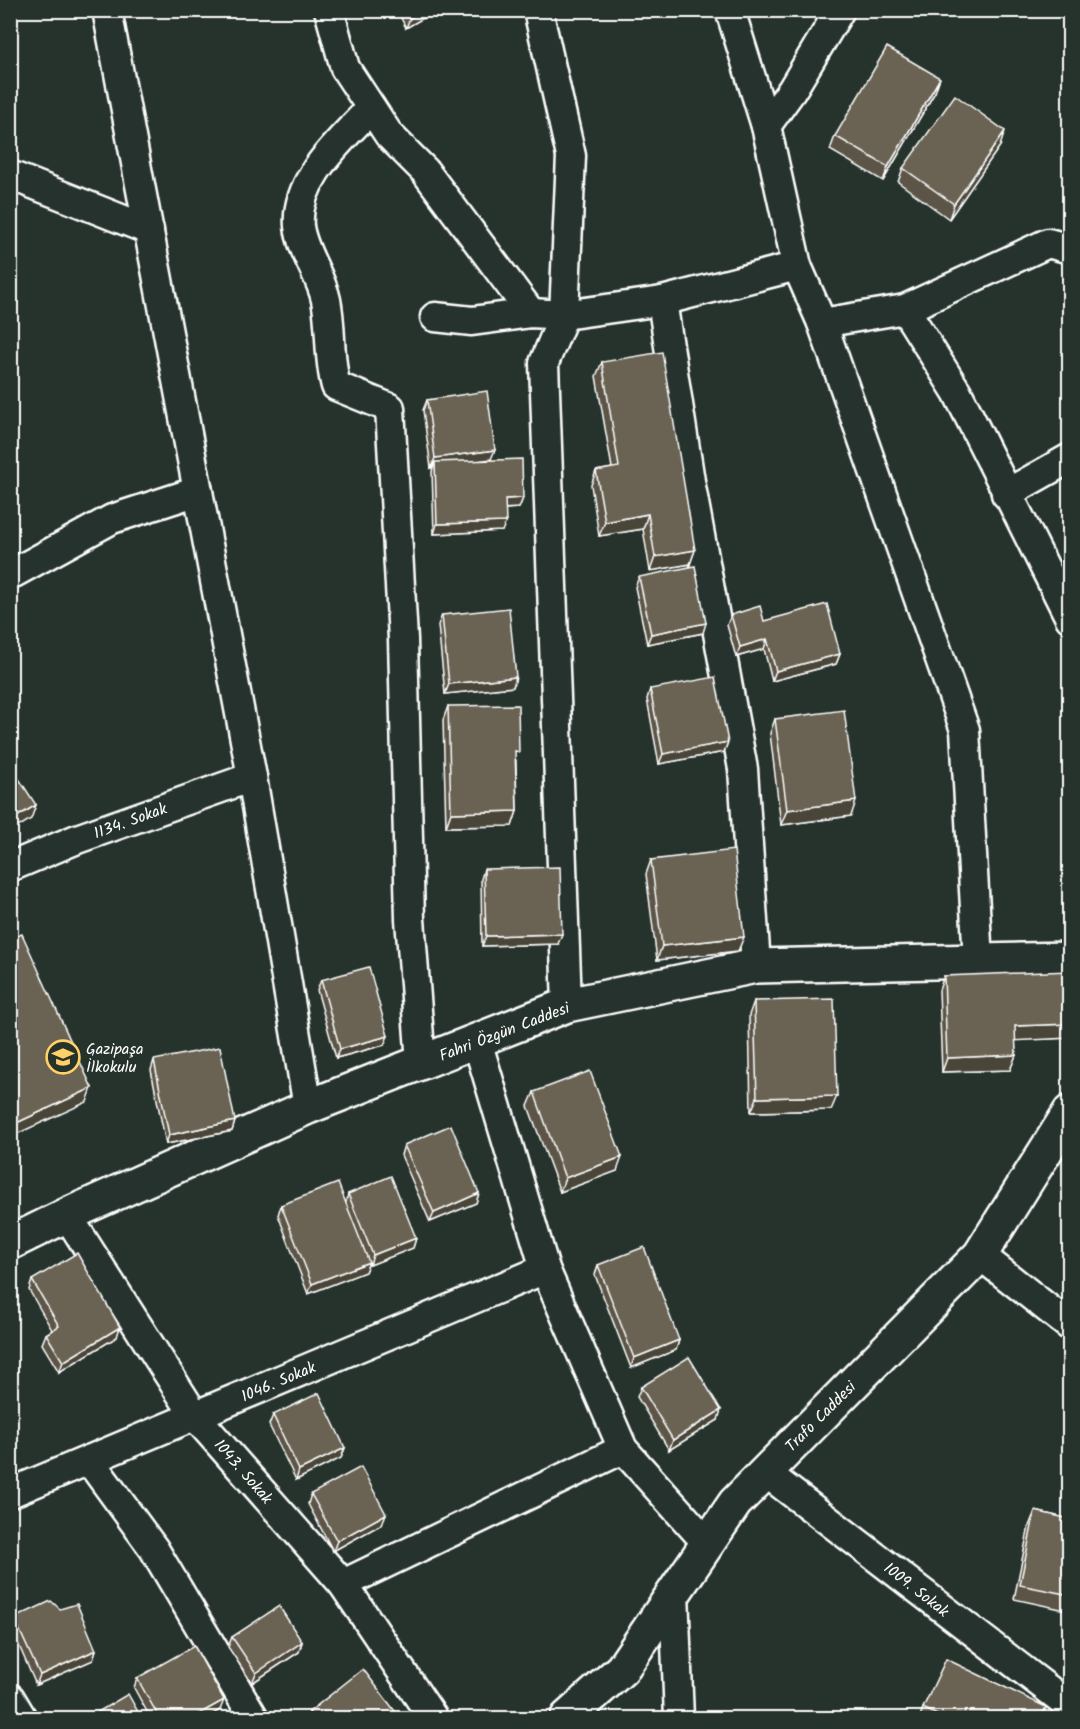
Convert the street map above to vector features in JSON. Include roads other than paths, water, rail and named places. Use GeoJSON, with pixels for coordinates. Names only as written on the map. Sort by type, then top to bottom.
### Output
{"type":"FeatureCollection","features":[{"type":"Feature","properties":{"kind":"street"},"geometry":{"type":"LineString","coordinates":[[107,10],[252,777],[308,1107]]}},
{"type":"Feature","properties":{"kind":"street"},"geometry":{"type":"LineString","coordinates":[[329,10],[345,68],[371,108],[389,135],[425,171],[531,313]]}},
{"type":"Feature","properties":{"kind":"street"},"geometry":{"type":"LineString","coordinates":[[538,10],[571,156],[564,315],[544,363],[567,1005]]}},
{"type":"Feature","properties":{"kind":"street"},"geometry":{"type":"LineString","coordinates":[[730,10],[766,126],[770,156],[797,266],[822,323],[965,729],[978,961]]}},
{"type":"Feature","properties":{"kind":"street"},"geometry":{"type":"LineString","coordinates":[[766,126],[792,90],[840,10]]}},
{"type":"Feature","properties":{"kind":"street"},"geometry":{"type":"LineString","coordinates":[[371,108],[319,165],[303,194],[299,226],[326,299],[331,367],[336,386],[390,408],[403,639],[410,919],[421,1063]]}},
{"type":"Feature","properties":{"kind":"street"},"geometry":{"type":"LineString","coordinates":[[10,175],[149,230]]}},
{"type":"Feature","properties":{"kind":"street"},"geometry":{"type":"LineString","coordinates":[[822,323],[905,309],[1048,243],[1070,249]]}},
{"type":"Feature","properties":{"kind":"street"},"geometry":{"type":"LineString","coordinates":[[435,317],[472,321],[531,313],[564,315],[662,301],[797,266]]}},
{"type":"Feature","properties":{"kind":"street"},"geometry":{"type":"LineString","coordinates":[[662,301],[690,481],[743,768],[756,966]]}},
{"type":"Feature","properties":{"kind":"street"},"geometry":{"type":"LineString","coordinates":[[905,309],[957,392],[1070,618]]}},
{"type":"Feature","properties":{"kind":"street"},"geometry":{"type":"LineString","coordinates":[[1006,494],[1070,458]]}},
{"type":"Feature","properties":{"kind":"street"},"geometry":{"type":"LineString","coordinates":[[10,575],[112,519],[198,491]]}},
{"type":"Feature","properties":{"kind":"street","name":"1134. Sokak"},"geometry":{"type":"LineString","coordinates":[[10,867],[77,839],[252,777]]}},
{"type":"Feature","properties":{"kind":"street","name":"Fahri Özgün Caddesi"},"geometry":{"type":"LineString","coordinates":[[10,1243],[67,1215],[308,1107],[567,1005],[756,966],[1070,959]]}},
{"type":"Feature","properties":{"kind":"street"},"geometry":{"type":"LineString","coordinates":[[477,1041],[545,1269],[623,1449],[707,1543]]}},
{"type":"Feature","properties":{"kind":"street","name":"Trafo Caddesi"},"geometry":{"type":"LineString","coordinates":[[567,1719],[622,1669],[735,1503],[980,1255],[1070,1112]]}},
{"type":"Feature","properties":{"kind":"street","name":"1043. Sokak"},"geometry":{"type":"LineString","coordinates":[[67,1215],[195,1416],[343,1584],[433,1719]]}},
{"type":"Feature","properties":{"kind":"street"},"geometry":{"type":"LineString","coordinates":[[980,1255],[1070,1326]]}},
{"type":"Feature","properties":{"kind":"street","name":"1046. Sokak"},"geometry":{"type":"LineString","coordinates":[[10,1493],[545,1269]]}},
{"type":"Feature","properties":{"kind":"street"},"geometry":{"type":"LineString","coordinates":[[343,1584],[623,1449]]}},
{"type":"Feature","properties":{"kind":"street"},"geometry":{"type":"LineString","coordinates":[[89,1460],[154,1549],[254,1719]]}},
{"type":"Feature","properties":{"kind":"street","name":"1009. Sokak"},"geometry":{"type":"LineString","coordinates":[[765,1472],[1070,1706]]}},
{"type":"Feature","properties":{"kind":"street"},"geometry":{"type":"LineString","coordinates":[[674,1593],[679,1719]]}},
{"type":"Feature","properties":{"kind":"street"},"geometry":{"type":"LineString","coordinates":[[10,1698],[22,1719]]}},
{"type":"Feature","properties":{"kind":"place","name":"Gazipaşa İlkokulu"},"geometry":{"type":"Point","coordinates":[63,1057]}}]}
